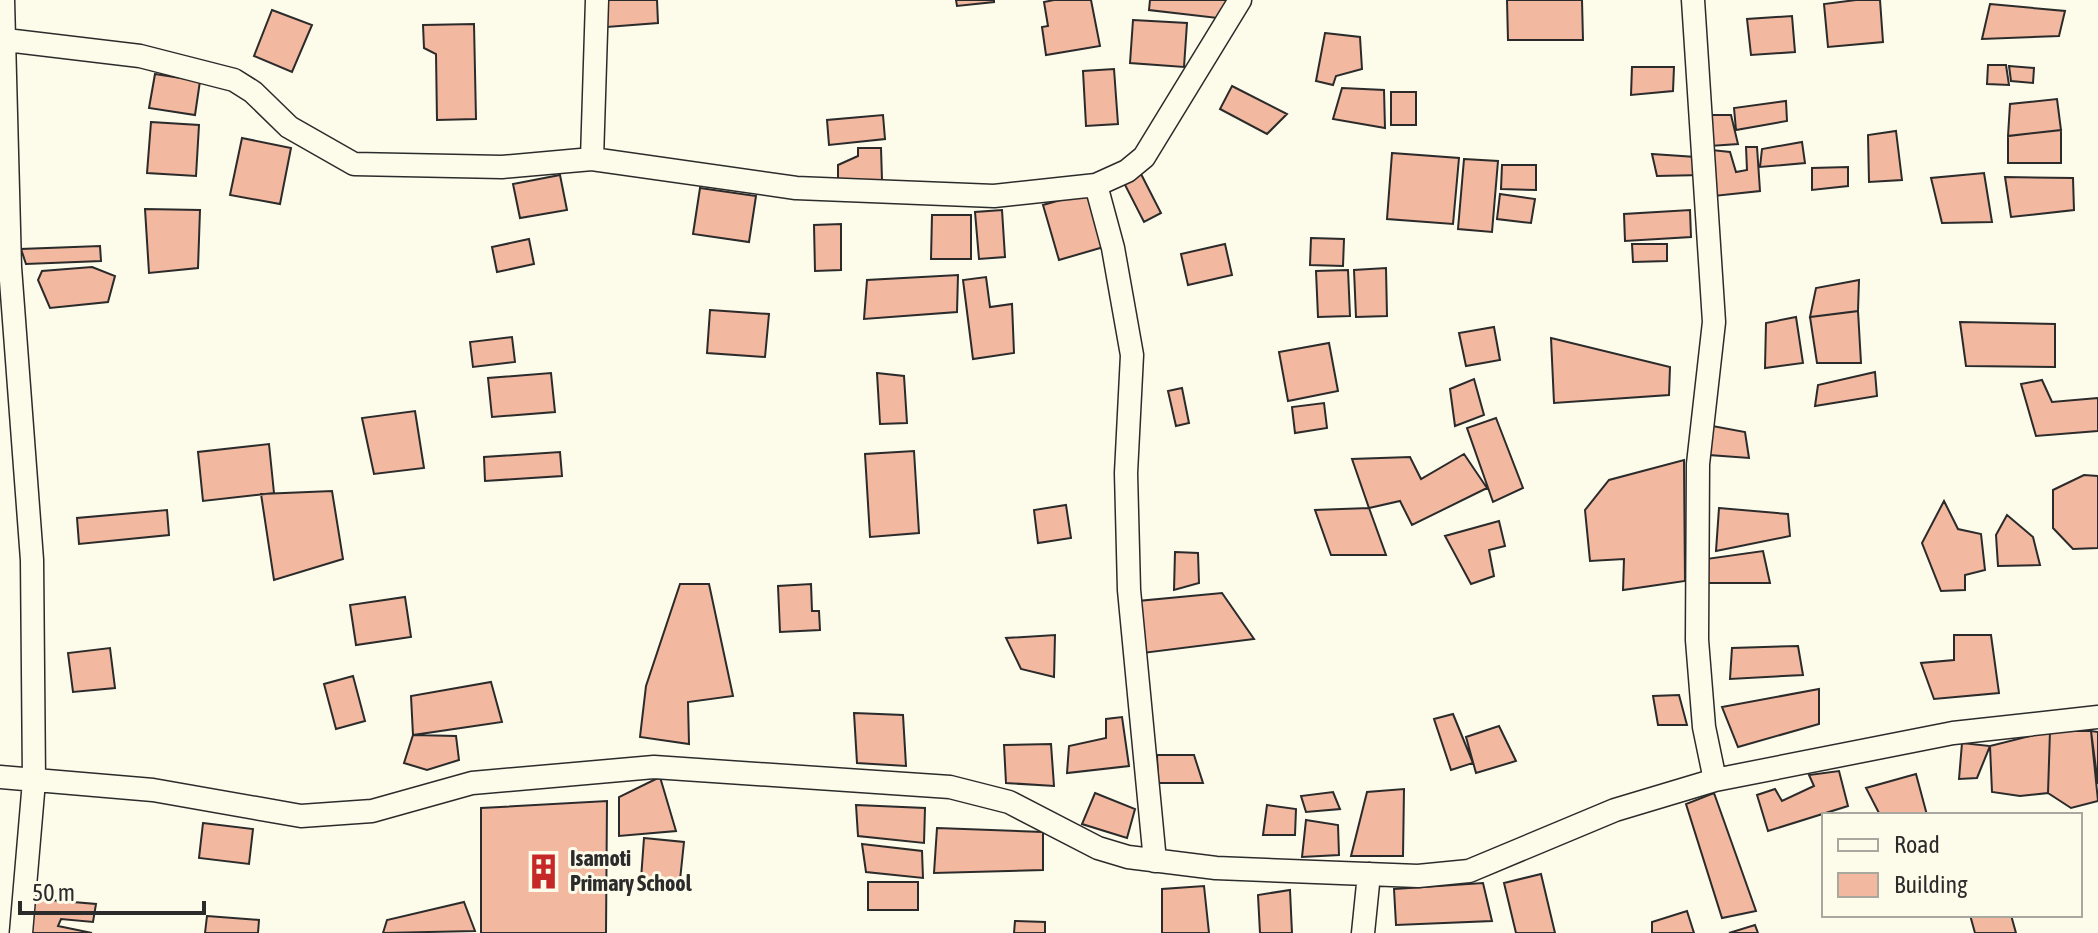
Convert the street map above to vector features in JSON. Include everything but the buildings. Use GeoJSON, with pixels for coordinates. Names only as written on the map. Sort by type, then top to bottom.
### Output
{"type":"FeatureCollection","features":[{"type":"Feature","properties":{"kind":"street"},"geometry":{"type":"LineString","coordinates":[[3,0],[10,267],[32,560],[34,781],[21,933]]}},
{"type":"Feature","properties":{"kind":"street"},"geometry":{"type":"LineString","coordinates":[[592,159],[597,0]]}},
{"type":"Feature","properties":{"kind":"street"},"geometry":{"type":"LineString","coordinates":[[6,40],[140,56],[234,80],[253,92],[289,127],[354,164],[502,167],[592,159],[796,188],[909,195],[1027,195],[1096,185],[1127,171],[1144,157],[1240,0]]}},
{"type":"Feature","properties":{"kind":"street"},"geometry":{"type":"LineString","coordinates":[[1693,0],[1714,322],[1698,464],[1697,640],[1704,727],[1715,780]]}},
{"type":"Feature","properties":{"kind":"street"},"geometry":{"type":"LineString","coordinates":[[1096,185],[1113,248],[1132,355],[1126,473],[1129,590],[1155,861]]}},
{"type":"Feature","properties":{"kind":"street"},"geometry":{"type":"LineString","coordinates":[[0,777],[153,790],[301,816],[372,811],[472,783],[654,767],[950,787],[1009,802],[1098,848],[1155,861],[1216,868],[1449,875],[1469,871],[1615,810],[1715,780],[1953,733],[2098,717]]}},
{"type":"Feature","properties":{"kind":"street"},"geometry":{"type":"LineString","coordinates":[[1363,933],[1369,874]]}},
{"type":"Feature","properties":{"kind":"place","name":"Isamoti Primary School"},"geometry":{"type":"Point","coordinates":[544,871]}}]}
